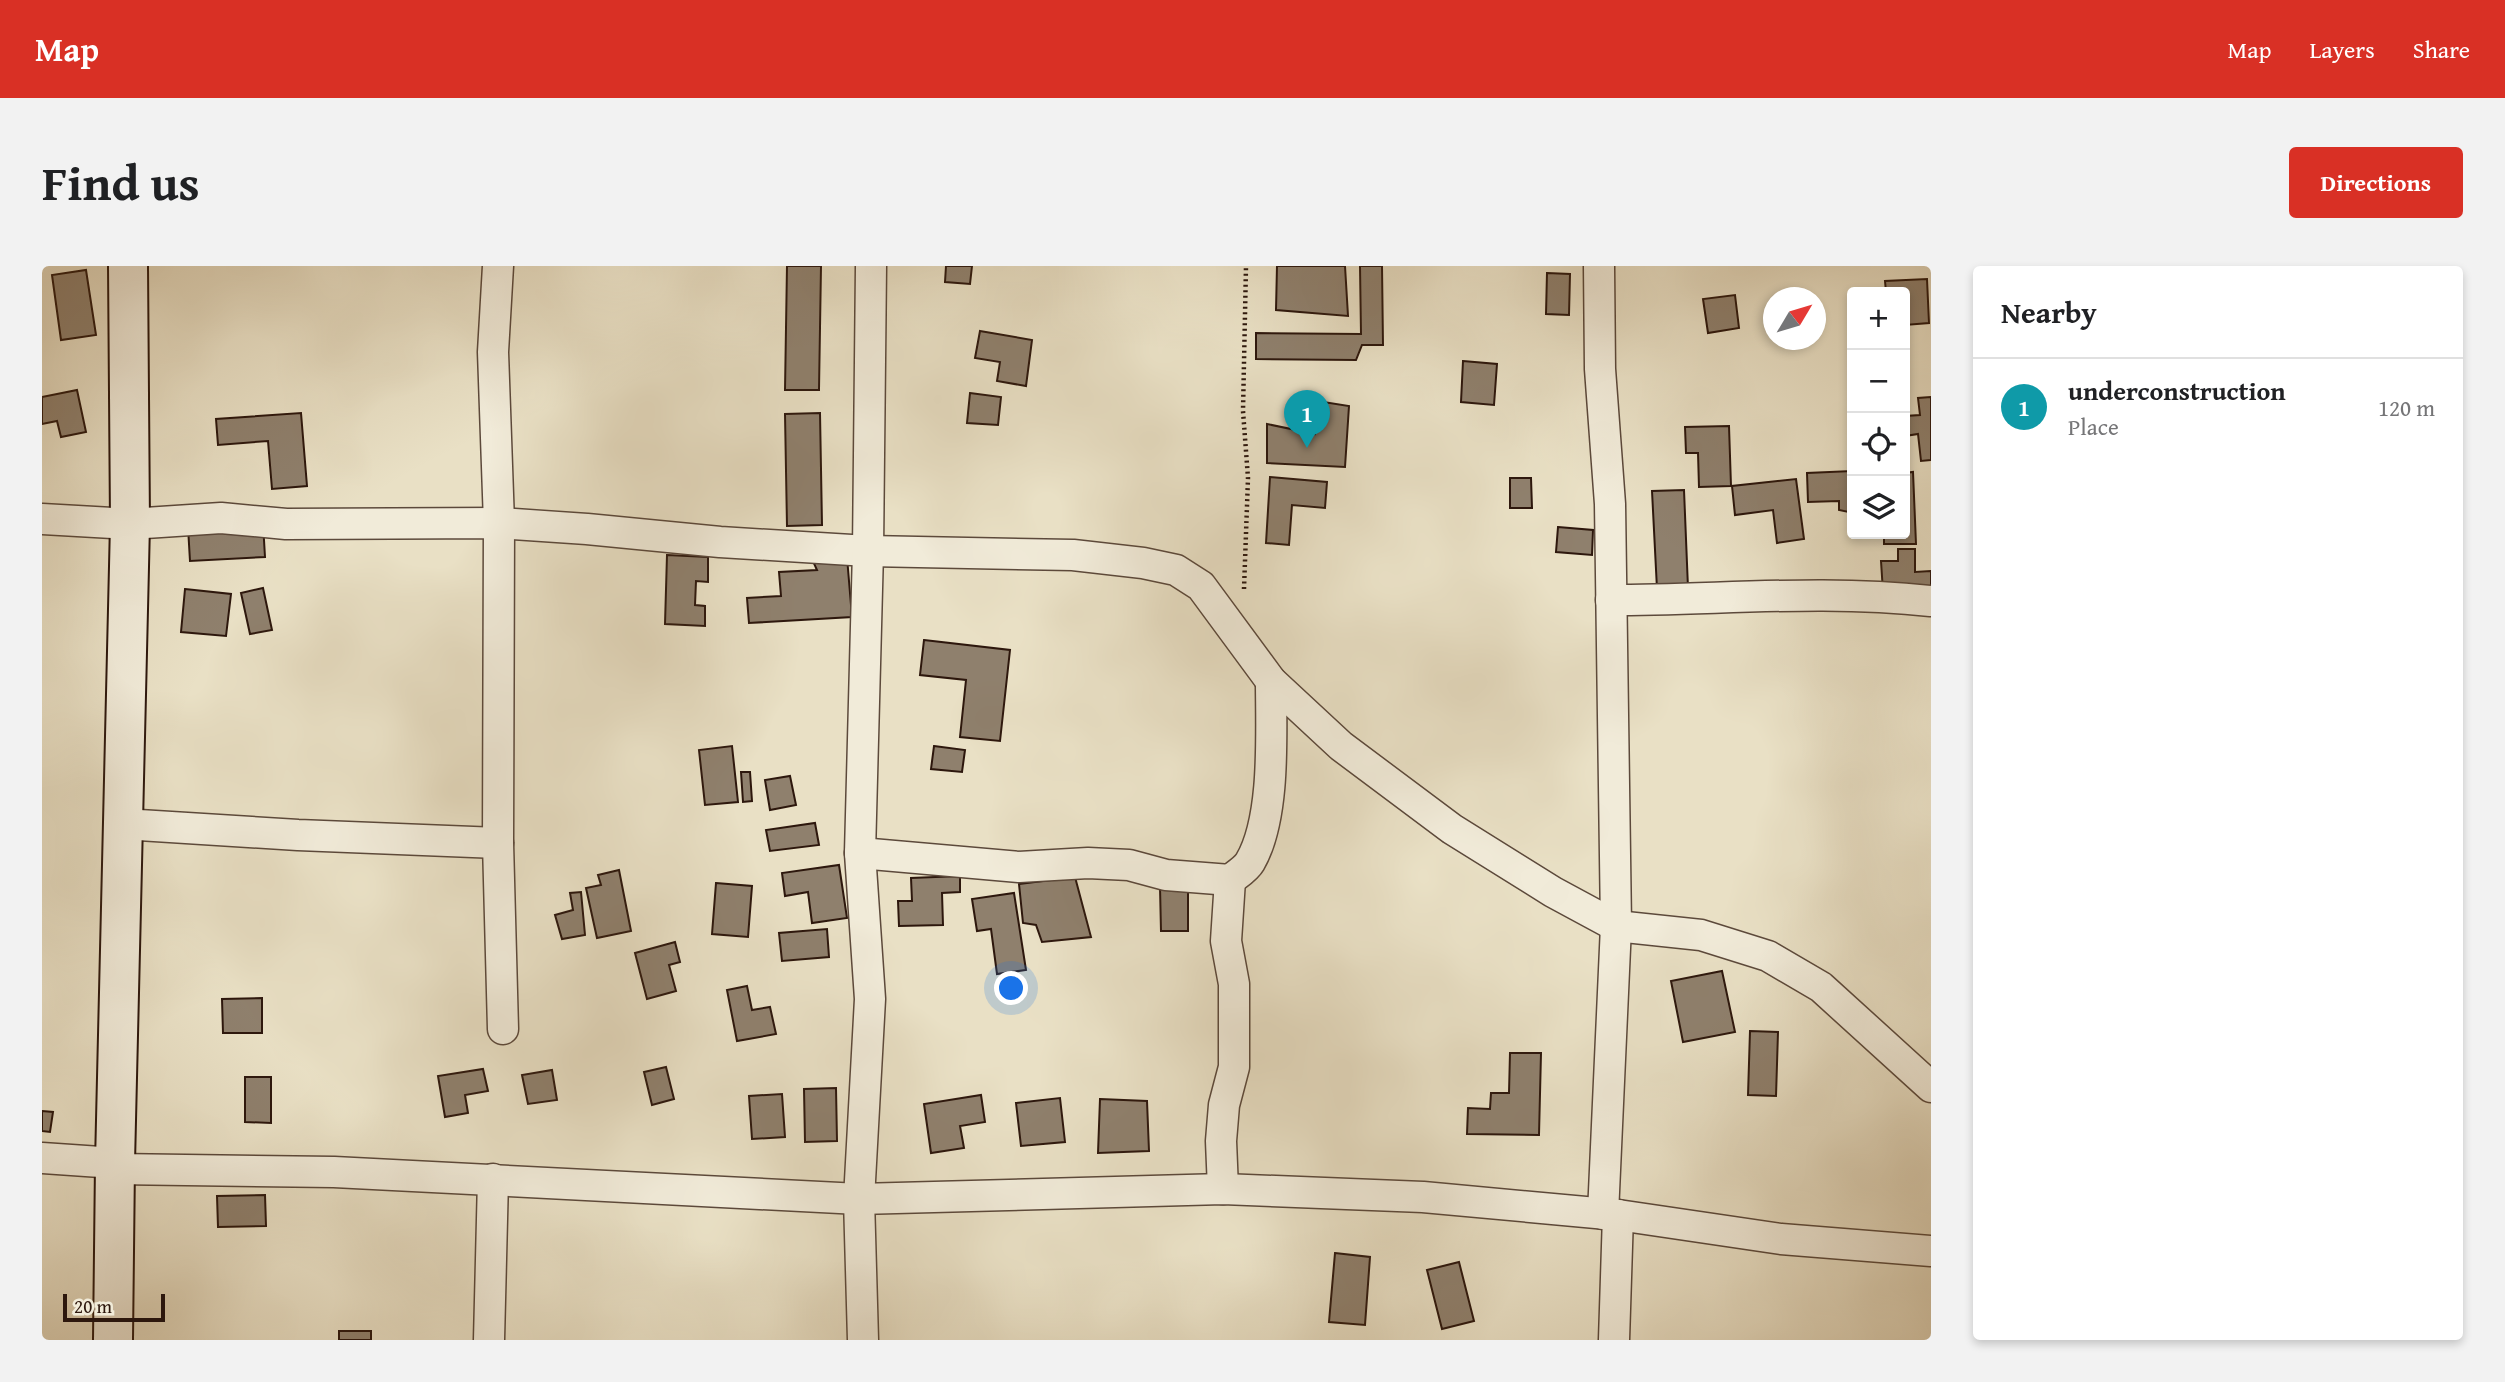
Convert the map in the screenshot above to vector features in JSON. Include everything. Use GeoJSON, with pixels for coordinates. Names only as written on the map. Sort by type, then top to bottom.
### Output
{"type":"FeatureCollection","features":[{"type":"Feature","properties":{"kind":"street"},"geometry":{"type":"LineString","coordinates":[[113,1340],[130,524],[128,266]]}},
{"type":"Feature","properties":{"kind":"street"},"geometry":{"type":"LineString","coordinates":[[498,266],[493,352],[499,523],[498,843],[503,1029]]}},
{"type":"Feature","properties":{"kind":"street"},"geometry":{"type":"LineString","coordinates":[[863,1340],[859,1199],[870,999],[860,853],[868,551],[871,266]]}},
{"type":"Feature","properties":{"kind":"street"},"geometry":{"type":"LineString","coordinates":[[1599,266],[1600,369],[1610,504],[1616,926],[1611,1214],[1614,1340]]}},
{"type":"Feature","properties":{"kind":"street"},"geometry":{"type":"LineString","coordinates":[[42,519],[130,524],[221,518],[286,524],[499,523],[720,542],[868,551],[1073,555],[1143,563],[1176,570],[1201,586],[1271,681],[1341,746],[1452,829],[1553,892],[1616,926],[1701,935],[1768,956],[1821,987],[1931,1087]]}},
{"type":"Feature","properties":{"kind":"street"},"geometry":{"type":"LineString","coordinates":[[1611,600],[1702,600],[1812,594],[1931,601]]}},
{"type":"Feature","properties":{"kind":"street"},"geometry":{"type":"LineString","coordinates":[[860,853],[1019,867],[1088,863],[1129,865],[1166,875],[1230,880],[1249,865],[1263,834],[1270,763],[1271,681]]}},
{"type":"Feature","properties":{"kind":"street"},"geometry":{"type":"LineString","coordinates":[[122,824],[298,835],[498,843]]}},
{"type":"Feature","properties":{"kind":"street"},"geometry":{"type":"LineString","coordinates":[[1223,1189],[1221,1141],[1224,1105],[1234,1067],[1234,984],[1226,941],[1230,880]]}},
{"type":"Feature","properties":{"kind":"street"},"geometry":{"type":"LineString","coordinates":[[42,1158],[115,1166],[493,1179],[859,1199],[1223,1189],[1423,1197],[1611,1214],[1781,1239],[1931,1251]]}},
{"type":"Feature","properties":{"kind":"street"},"geometry":{"type":"LineString","coordinates":[[489,1340],[493,1179]]}},
{"type":"Feature","properties":{"kind":"path"},"geometry":{"type":"LineString","coordinates":[[1236,631],[1246,580],[1248,478],[1243,411],[1246,266]]}},
{"type":"Feature","properties":{"kind":"building"},"geometry":{"type":"Polygon","coordinates":[[[787,266],[821,266],[819,390],[785,390],[787,266]]]}},
{"type":"Feature","properties":{"kind":"building"},"geometry":{"type":"Polygon","coordinates":[[[946,266],[972,266],[970,284],[945,282],[946,266]]]}},
{"type":"Feature","properties":{"kind":"building"},"geometry":{"type":"Polygon","coordinates":[[[1277,266],[1345,266],[1348,316],[1276,310],[1277,266]]]}},
{"type":"Feature","properties":{"kind":"building"},"geometry":{"type":"Polygon","coordinates":[[[1360,266],[1382,266],[1383,345],[1362,345],[1356,360],[1256,359],[1256,333],[1361,334],[1360,266]]]}},
{"type":"Feature","properties":{"kind":"building"},"geometry":{"type":"Polygon","coordinates":[[[86,270],[96,335],[61,340],[52,275],[86,270]]]}},
{"type":"Feature","properties":{"kind":"building"},"geometry":{"type":"Polygon","coordinates":[[[1547,273],[1570,274],[1569,315],[1546,314],[1547,273]]]}},
{"type":"Feature","properties":{"kind":"building"},"geometry":{"type":"Polygon","coordinates":[[[1927,279],[1929,323],[1910,325],[1910,287],[1886,287],[1885,281],[1927,279]]]}},
{"type":"Feature","properties":{"kind":"building"},"geometry":{"type":"Polygon","coordinates":[[[1735,295],[1739,328],[1708,333],[1703,299],[1735,295]]]}},
{"type":"Feature","properties":{"kind":"building"},"geometry":{"type":"Polygon","coordinates":[[[980,331],[1032,340],[1026,386],[997,381],[1000,362],[975,358],[980,331]]]}},
{"type":"Feature","properties":{"kind":"building"},"geometry":{"type":"Polygon","coordinates":[[[1463,361],[1497,364],[1494,405],[1461,402],[1463,361]]]}},
{"type":"Feature","properties":{"kind":"building"},"geometry":{"type":"Polygon","coordinates":[[[77,390],[86,432],[61,437],[57,421],[42,424],[42,397],[77,390]]]}},
{"type":"Feature","properties":{"kind":"building"},"geometry":{"type":"Polygon","coordinates":[[[970,393],[1001,397],[998,425],[967,423],[970,393]]]}},
{"type":"Feature","properties":{"kind":"building"},"geometry":{"type":"Polygon","coordinates":[[[1931,397],[1931,460],[1921,461],[1918,434],[1910,435],[1910,416],[1920,415],[1918,398],[1931,397]]]}},
{"type":"Feature","properties":{"kind":"building"},"geometry":{"type":"Polygon","coordinates":[[[1317,401],[1349,406],[1345,467],[1267,463],[1267,424],[1315,434],[1317,401]]]}},
{"type":"Feature","properties":{"kind":"building"},"geometry":{"type":"Polygon","coordinates":[[[301,413],[307,486],[272,489],[268,441],[218,445],[216,419],[301,413]]]}},
{"type":"Feature","properties":{"kind":"building"},"geometry":{"type":"Polygon","coordinates":[[[820,413],[822,525],[787,526],[785,414],[820,413]]]}},
{"type":"Feature","properties":{"kind":"building"},"geometry":{"type":"Polygon","coordinates":[[[1729,426],[1731,486],[1699,487],[1698,453],[1686,453],[1685,427],[1729,426]]]}},
{"type":"Feature","properties":{"kind":"building"},"geometry":{"type":"Polygon","coordinates":[[[1847,471],[1847,512],[1839,510],[1839,501],[1808,502],[1807,473],[1847,471]]]}},
{"type":"Feature","properties":{"kind":"building"},"geometry":{"type":"Polygon","coordinates":[[[1910,472],[1913,472],[1916,544],[1884,544],[1884,539],[1910,539],[1910,472]]]}},
{"type":"Feature","properties":{"kind":"building"},"geometry":{"type":"Polygon","coordinates":[[[1270,477],[1327,482],[1325,508],[1292,505],[1289,545],[1266,543],[1270,477]]]}},
{"type":"Feature","properties":{"kind":"building"},"geometry":{"type":"Polygon","coordinates":[[[1510,478],[1531,478],[1532,508],[1510,508],[1510,478]]]}},
{"type":"Feature","properties":{"kind":"building"},"geometry":{"type":"Polygon","coordinates":[[[1796,479],[1804,539],[1777,543],[1773,510],[1735,515],[1732,486],[1796,479]]]}},
{"type":"Feature","properties":{"kind":"building"},"geometry":{"type":"Polygon","coordinates":[[[1684,490],[1688,588],[1657,589],[1652,491],[1684,490]]]}},
{"type":"Feature","properties":{"kind":"building"},"geometry":{"type":"Polygon","coordinates":[[[263,523],[265,557],[190,561],[188,527],[263,523]]]}},
{"type":"Feature","properties":{"kind":"building"},"geometry":{"type":"Polygon","coordinates":[[[1558,527],[1593,530],[1592,555],[1556,552],[1558,527]]]}},
{"type":"Feature","properties":{"kind":"building"},"geometry":{"type":"Polygon","coordinates":[[[1898,549],[1915,549],[1915,572],[1931,571],[1931,590],[1883,592],[1881,561],[1898,561],[1898,549]]]}},
{"type":"Feature","properties":{"kind":"building"},"geometry":{"type":"Polygon","coordinates":[[[667,555],[708,557],[708,582],[696,581],[695,605],[705,606],[705,626],[665,624],[667,555]]]}},
{"type":"Feature","properties":{"kind":"building"},"geometry":{"type":"Polygon","coordinates":[[[847,557],[852,617],[749,623],[747,598],[781,596],[779,572],[817,570],[812,559],[847,557]]]}},
{"type":"Feature","properties":{"kind":"building"},"geometry":{"type":"Polygon","coordinates":[[[263,588],[272,630],[250,634],[241,593],[263,588]]]}},
{"type":"Feature","properties":{"kind":"building"},"geometry":{"type":"Polygon","coordinates":[[[185,589],[231,594],[226,636],[181,632],[185,589]]]}},
{"type":"Feature","properties":{"kind":"building"},"geometry":{"type":"Polygon","coordinates":[[[924,640],[1010,650],[1000,741],[960,737],[966,680],[920,675],[924,640]]]}},
{"type":"Feature","properties":{"kind":"building"},"geometry":{"type":"Polygon","coordinates":[[[732,746],[738,802],[705,805],[699,750],[732,746]]]}},
{"type":"Feature","properties":{"kind":"building"},"geometry":{"type":"Polygon","coordinates":[[[934,746],[965,750],[962,772],[931,769],[934,746]]]}},
{"type":"Feature","properties":{"kind":"building"},"geometry":{"type":"Polygon","coordinates":[[[741,772],[750,772],[752,801],[743,802],[741,772]]]}},
{"type":"Feature","properties":{"kind":"building"},"geometry":{"type":"Polygon","coordinates":[[[790,776],[796,805],[770,810],[765,780],[790,776]]]}},
{"type":"Feature","properties":{"kind":"building"},"geometry":{"type":"Polygon","coordinates":[[[815,823],[819,845],[770,851],[766,830],[815,823]]]}},
{"type":"Feature","properties":{"kind":"building"},"geometry":{"type":"Polygon","coordinates":[[[839,865],[847,918],[812,923],[808,892],[785,896],[782,873],[839,865]]]}},
{"type":"Feature","properties":{"kind":"building"},"geometry":{"type":"Polygon","coordinates":[[[619,870],[631,931],[597,938],[586,888],[601,885],[598,875],[619,870]]]}},
{"type":"Feature","properties":{"kind":"building"},"geometry":{"type":"Polygon","coordinates":[[[960,876],[960,892],[942,893],[943,925],[899,926],[898,901],[912,901],[911,878],[960,876]]]}},
{"type":"Feature","properties":{"kind":"building"},"geometry":{"type":"Polygon","coordinates":[[[1075,877],[1091,937],[1042,942],[1036,925],[1023,923],[1019,884],[1075,877]]]}},
{"type":"Feature","properties":{"kind":"building"},"geometry":{"type":"Polygon","coordinates":[[[716,883],[752,886],[748,937],[712,934],[716,883]]]}},
{"type":"Feature","properties":{"kind":"building"},"geometry":{"type":"Polygon","coordinates":[[[1160,887],[1188,887],[1188,931],[1161,931],[1160,887]]]}},
{"type":"Feature","properties":{"kind":"building"},"geometry":{"type":"Polygon","coordinates":[[[581,892],[585,935],[562,939],[555,915],[573,910],[570,893],[581,892]]]}},
{"type":"Feature","properties":{"kind":"building"},"geometry":{"type":"Polygon","coordinates":[[[1014,893],[1026,970],[997,974],[991,929],[977,931],[972,899],[1014,893]]]}},
{"type":"Feature","properties":{"kind":"building"},"geometry":{"type":"Polygon","coordinates":[[[827,929],[829,957],[782,961],[779,933],[827,929]]]}},
{"type":"Feature","properties":{"kind":"building"},"geometry":{"type":"Polygon","coordinates":[[[675,942],[680,962],[669,965],[676,991],[647,999],[635,953],[675,942]]]}},
{"type":"Feature","properties":{"kind":"building"},"geometry":{"type":"Polygon","coordinates":[[[1722,971],[1735,1032],[1683,1042],[1671,981],[1722,971]]]}},
{"type":"Feature","properties":{"kind":"building"},"geometry":{"type":"Polygon","coordinates":[[[747,986],[752,1010],[770,1007],[776,1034],[737,1041],[727,990],[747,986]]]}},
{"type":"Feature","properties":{"kind":"building"},"geometry":{"type":"Polygon","coordinates":[[[262,998],[262,1033],[223,1033],[222,999],[262,998]]]}},
{"type":"Feature","properties":{"kind":"building"},"geometry":{"type":"Polygon","coordinates":[[[1750,1031],[1778,1032],[1776,1096],[1748,1095],[1750,1031]]]}},
{"type":"Feature","properties":{"kind":"building"},"geometry":{"type":"Polygon","coordinates":[[[1510,1053],[1541,1053],[1539,1135],[1467,1134],[1468,1108],[1490,1109],[1491,1093],[1509,1093],[1510,1053]]]}},
{"type":"Feature","properties":{"kind":"building"},"geometry":{"type":"Polygon","coordinates":[[[666,1067],[674,1099],[652,1105],[644,1072],[666,1067]]]}},
{"type":"Feature","properties":{"kind":"building"},"geometry":{"type":"Polygon","coordinates":[[[483,1069],[488,1091],[465,1095],[468,1113],[445,1117],[438,1076],[483,1069]]]}},
{"type":"Feature","properties":{"kind":"building"},"geometry":{"type":"Polygon","coordinates":[[[552,1070],[557,1100],[528,1104],[522,1075],[552,1070]]]}},
{"type":"Feature","properties":{"kind":"building"},"geometry":{"type":"Polygon","coordinates":[[[245,1077],[271,1077],[271,1123],[245,1122],[245,1077]]]}},
{"type":"Feature","properties":{"kind":"building"},"geometry":{"type":"Polygon","coordinates":[[[836,1088],[837,1141],[805,1142],[804,1089],[836,1088]]]}},
{"type":"Feature","properties":{"kind":"building"},"geometry":{"type":"Polygon","coordinates":[[[782,1094],[785,1137],[752,1139],[749,1096],[782,1094]]]}},
{"type":"Feature","properties":{"kind":"building"},"geometry":{"type":"Polygon","coordinates":[[[981,1095],[985,1122],[960,1126],[964,1148],[931,1153],[924,1104],[981,1095]]]}},
{"type":"Feature","properties":{"kind":"building"},"geometry":{"type":"Polygon","coordinates":[[[1060,1098],[1065,1142],[1021,1146],[1016,1103],[1060,1098]]]}},
{"type":"Feature","properties":{"kind":"building"},"geometry":{"type":"Polygon","coordinates":[[[1100,1099],[1147,1101],[1149,1151],[1098,1153],[1100,1099]]]}},
{"type":"Feature","properties":{"kind":"building"},"geometry":{"type":"Polygon","coordinates":[[[42,1111],[53,1112],[50,1132],[42,1131],[42,1111]]]}},
{"type":"Feature","properties":{"kind":"building"},"geometry":{"type":"Polygon","coordinates":[[[265,1195],[266,1226],[218,1227],[217,1196],[265,1195]]]}},
{"type":"Feature","properties":{"kind":"building"},"geometry":{"type":"Polygon","coordinates":[[[1335,1253],[1370,1257],[1365,1325],[1329,1322],[1335,1253]]]}},
{"type":"Feature","properties":{"kind":"building"},"geometry":{"type":"Polygon","coordinates":[[[1459,1262],[1474,1321],[1442,1329],[1427,1270],[1459,1262]]]}},
{"type":"Feature","properties":{"kind":"building"},"geometry":{"type":"Polygon","coordinates":[[[339,1331],[371,1331],[371,1340],[339,1340],[339,1331]]]}},
{"type":"Feature","properties":{"kind":"place","name":"underconstruction"},"geometry":{"type":"Point","coordinates":[1307,448]}}]}
